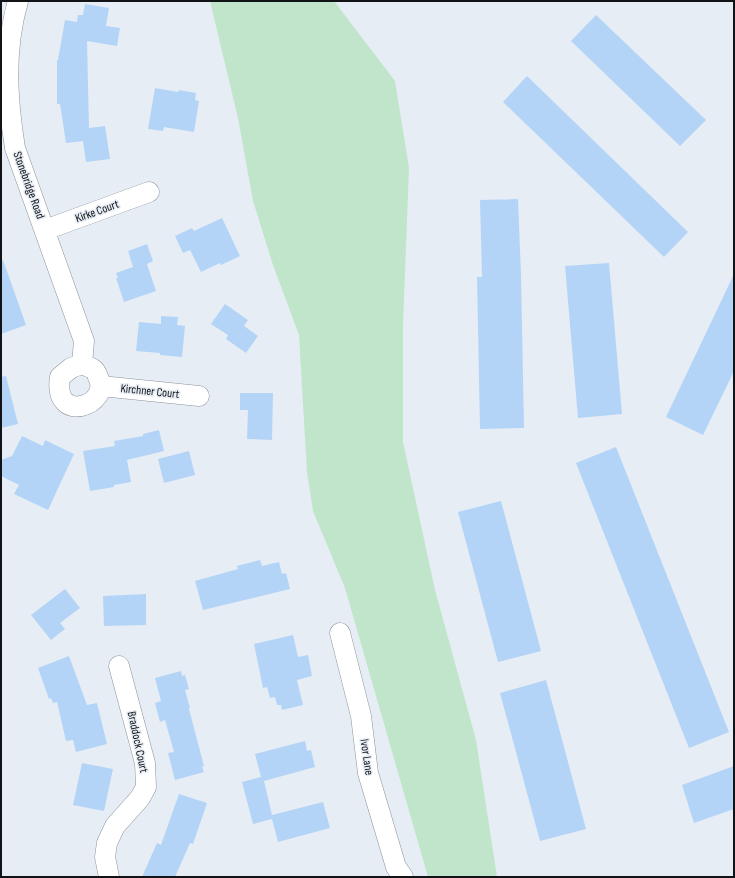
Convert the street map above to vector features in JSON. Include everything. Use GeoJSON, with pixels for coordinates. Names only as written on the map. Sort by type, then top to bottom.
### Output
{"type":"FeatureCollection","features":[{"type":"Feature","properties":{"kind":"street","name":"Stonebridge Road"},"geometry":{"type":"LineString","coordinates":[[18,1],[13,17],[8,55],[10,118],[15,148],[84,341],[82,364]]}},
{"type":"Feature","properties":{"kind":"street","name":"Kirke Court"},"geometry":{"type":"LineString","coordinates":[[45,230],[150,192]]}},
{"type":"Feature","properties":{"kind":"street"},"geometry":{"type":"LineString","coordinates":[[82,364],[94,370],[101,386],[92,401],[82,407],[71,406],[63,399],[58,388],[60,377],[71,368],[82,364]]}},
{"type":"Feature","properties":{"kind":"street","name":"Kirchner Court"},"geometry":{"type":"LineString","coordinates":[[101,386],[199,396]]}},
{"type":"Feature","properties":{"kind":"street","name":"Ivor Lane"},"geometry":{"type":"LineString","coordinates":[[340,633],[361,716],[368,773],[396,867],[403,877]]}},
{"type":"Feature","properties":{"kind":"street","name":"Braddock Court"},"geometry":{"type":"LineString","coordinates":[[109,877],[105,857],[107,843],[115,826],[140,798],[146,787],[145,763],[119,666]]}},
{"type":"Feature","properties":{"kind":"green space"},"geometry":{"type":"Polygon","coordinates":[[[210,1],[334,1],[395,81],[409,168],[403,325],[403,442],[435,590],[476,740],[497,877],[428,877],[345,588],[313,511],[307,472],[299,335],[273,265],[253,201],[238,118],[210,1]]]}},
{"type":"Feature","properties":{"kind":"building"},"geometry":{"type":"Polygon","coordinates":[[[85,4],[109,8],[106,26],[120,28],[117,46],[87,41],[89,128],[105,126],[110,159],[86,162],[83,141],[66,143],[60,104],[57,104],[57,60],[65,20],[77,22],[78,15],[83,15],[85,4]]]}},
{"type":"Feature","properties":{"kind":"building"},"geometry":{"type":"Polygon","coordinates":[[[596,15],[706,120],[680,146],[571,41],[596,15]]]}},
{"type":"Feature","properties":{"kind":"building"},"geometry":{"type":"Polygon","coordinates":[[[527,76],[688,232],[664,257],[503,102],[527,76]]]}},
{"type":"Feature","properties":{"kind":"building"},"geometry":{"type":"Polygon","coordinates":[[[155,88],[196,93],[195,100],[199,101],[194,132],[164,127],[163,131],[148,129],[155,88]]]}},
{"type":"Feature","properties":{"kind":"building"},"geometry":{"type":"Polygon","coordinates":[[[518,199],[524,428],[480,429],[477,277],[482,277],[480,200],[518,199]]]}},
{"type":"Feature","properties":{"kind":"building"},"geometry":{"type":"Polygon","coordinates":[[[222,218],[240,256],[201,272],[190,250],[183,253],[175,236],[192,228],[194,231],[222,218]]]}},
{"type":"Feature","properties":{"kind":"building"},"geometry":{"type":"Polygon","coordinates":[[[147,244],[153,261],[147,264],[156,291],[124,302],[116,278],[118,278],[116,273],[133,267],[128,251],[147,244]]]}},
{"type":"Feature","properties":{"kind":"building"},"geometry":{"type":"Polygon","coordinates":[[[3,260],[26,325],[1,334],[1,261],[3,260]]]}},
{"type":"Feature","properties":{"kind":"building"},"geometry":{"type":"Polygon","coordinates":[[[609,263],[622,414],[578,418],[565,266],[609,263]]]}},
{"type":"Feature","properties":{"kind":"building"},"geometry":{"type":"Polygon","coordinates":[[[734,274],[734,371],[703,435],[666,417],[734,274]]]}},
{"type":"Feature","properties":{"kind":"building"},"geometry":{"type":"Polygon","coordinates":[[[225,304],[248,320],[244,326],[258,336],[246,353],[226,339],[228,335],[211,324],[225,304]]]}},
{"type":"Feature","properties":{"kind":"building"},"geometry":{"type":"Polygon","coordinates":[[[161,316],[178,317],[177,325],[185,326],[182,357],[136,351],[139,322],[161,324],[161,316]]]}},
{"type":"Feature","properties":{"kind":"building"},"geometry":{"type":"Polygon","coordinates":[[[6,376],[18,424],[1,428],[1,377],[6,376]]]}},
{"type":"Feature","properties":{"kind":"building"},"geometry":{"type":"Polygon","coordinates":[[[240,393],[273,393],[272,440],[247,439],[248,410],[240,410],[240,393]]]}},
{"type":"Feature","properties":{"kind":"building"},"geometry":{"type":"Polygon","coordinates":[[[159,430],[164,451],[127,460],[131,482],[114,485],[114,487],[90,491],[83,451],[115,446],[114,441],[143,436],[143,434],[159,430]]]}},
{"type":"Feature","properties":{"kind":"building"},"geometry":{"type":"Polygon","coordinates":[[[22,436],[43,446],[45,440],[74,454],[48,510],[14,494],[19,485],[1,476],[1,460],[12,456],[22,436]]]}},
{"type":"Feature","properties":{"kind":"building"},"geometry":{"type":"Polygon","coordinates":[[[616,447],[729,732],[689,748],[576,463],[616,447]]]}},
{"type":"Feature","properties":{"kind":"building"},"geometry":{"type":"Polygon","coordinates":[[[189,451],[195,475],[164,483],[158,459],[189,451]]]}},
{"type":"Feature","properties":{"kind":"building"},"geometry":{"type":"Polygon","coordinates":[[[501,501],[541,651],[498,662],[458,512],[501,501]]]}},
{"type":"Feature","properties":{"kind":"building"},"geometry":{"type":"Polygon","coordinates":[[[260,560],[262,566],[279,562],[282,574],[286,573],[290,589],[203,610],[195,581],[238,569],[237,566],[260,560]]]}},
{"type":"Feature","properties":{"kind":"building"},"geometry":{"type":"Polygon","coordinates":[[[65,589],[80,608],[60,623],[65,629],[51,640],[31,615],[65,589]]]}},
{"type":"Feature","properties":{"kind":"building"},"geometry":{"type":"Polygon","coordinates":[[[146,594],[146,625],[104,626],[103,596],[146,594]]]}},
{"type":"Feature","properties":{"kind":"building"},"geometry":{"type":"Polygon","coordinates":[[[293,635],[298,657],[308,655],[312,676],[297,680],[303,705],[282,710],[281,705],[277,705],[275,697],[270,698],[267,687],[263,688],[254,644],[293,635]]]}},
{"type":"Feature","properties":{"kind":"building"},"geometry":{"type":"Polygon","coordinates":[[[69,656],[87,705],[97,703],[107,744],[76,752],[73,740],[66,741],[57,702],[53,703],[51,698],[49,699],[38,668],[69,656]]]}},
{"type":"Feature","properties":{"kind":"building"},"geometry":{"type":"Polygon","coordinates":[[[181,671],[182,676],[185,675],[189,689],[185,690],[204,766],[202,767],[204,772],[175,780],[168,753],[174,752],[165,720],[160,722],[155,703],[161,701],[155,678],[181,671]]]}},
{"type":"Feature","properties":{"kind":"building"},"geometry":{"type":"Polygon","coordinates":[[[546,680],[586,829],[540,841],[500,693],[546,680]]]}},
{"type":"Feature","properties":{"kind":"building"},"geometry":{"type":"Polygon","coordinates":[[[305,741],[307,751],[311,750],[315,767],[264,781],[272,815],[323,802],[330,828],[278,842],[272,819],[253,824],[242,782],[261,777],[255,754],[305,741]]]}},
{"type":"Feature","properties":{"kind":"building"},"geometry":{"type":"Polygon","coordinates":[[[82,763],[113,769],[104,811],[73,805],[82,763]]]}},
{"type":"Feature","properties":{"kind":"building"},"geometry":{"type":"Polygon","coordinates":[[[734,766],[734,809],[694,823],[682,785],[734,766]]]}},
{"type":"Feature","properties":{"kind":"building"},"geometry":{"type":"Polygon","coordinates":[[[179,794],[207,803],[193,844],[190,843],[175,877],[142,877],[157,843],[161,845],[179,794]]]}}]}
